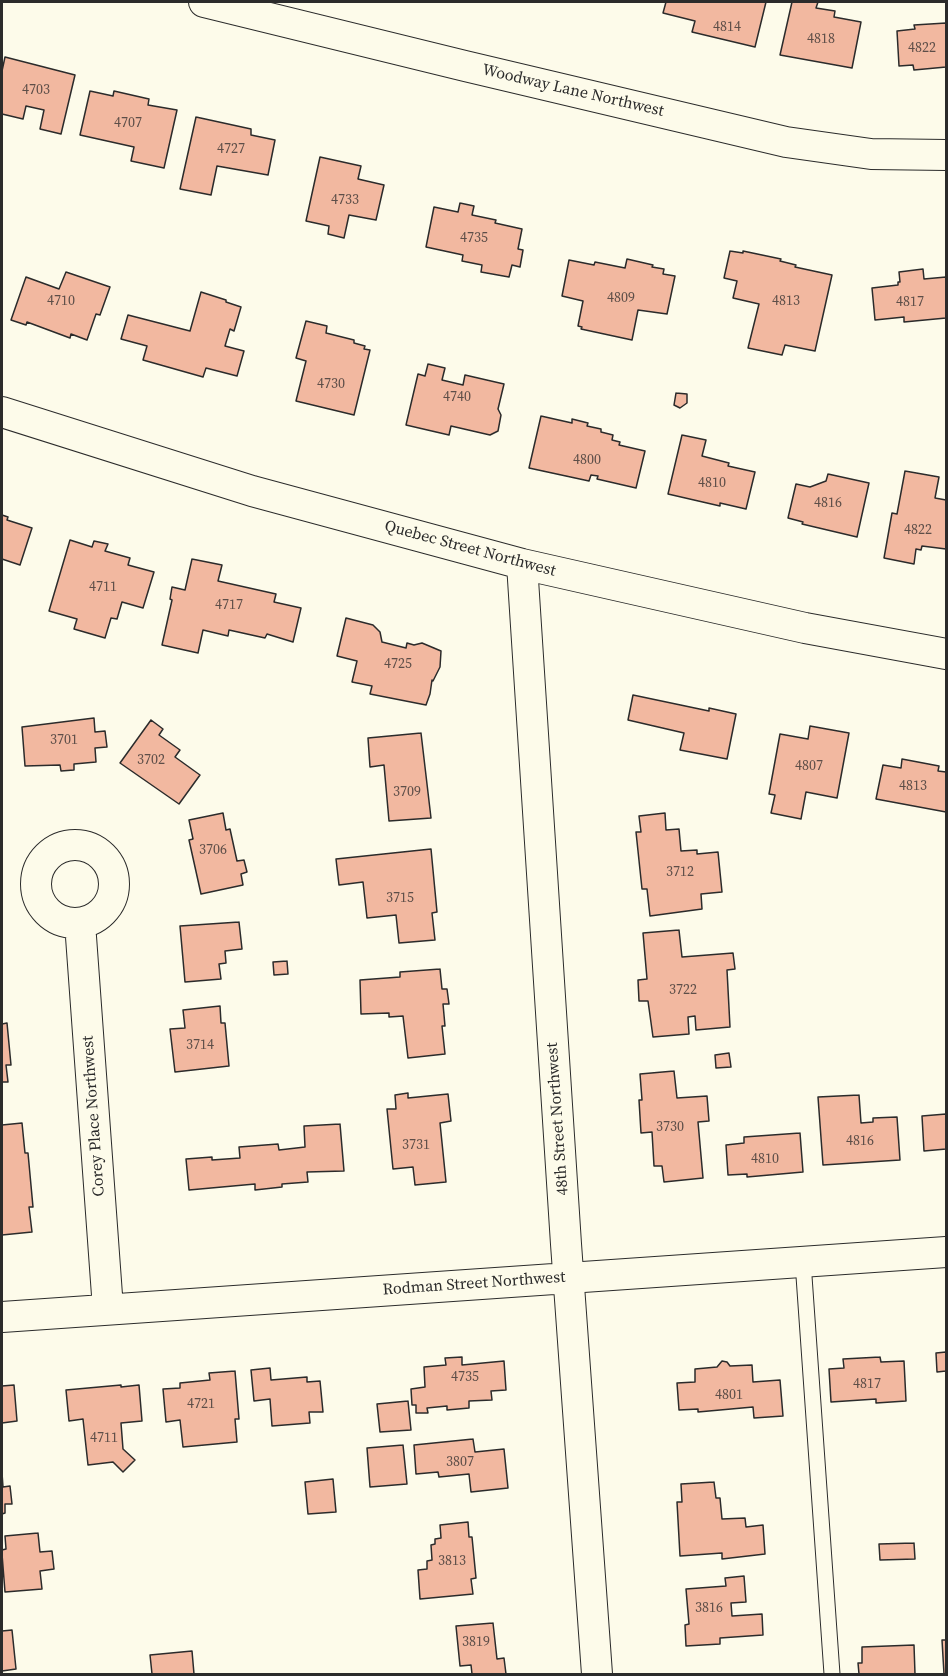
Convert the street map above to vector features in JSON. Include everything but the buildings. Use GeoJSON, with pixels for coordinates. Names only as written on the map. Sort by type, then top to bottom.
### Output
{"type":"FeatureCollection","features":[{"type":"Feature","properties":{"kind":"street","name":"Woodway Lane Northwest"},"geometry":{"type":"LineString","coordinates":[[204,2],[786,142],[871,154],[946,155]]}},
{"type":"Feature","properties":{"kind":"street","name":"Quebec Street Northwest"},"geometry":{"type":"LineString","coordinates":[[2,412],[252,491],[522,564],[805,628],[946,654]]}},
{"type":"Feature","properties":{"kind":"street","name":"48th Street Northwest"},"geometry":{"type":"LineString","coordinates":[[522,564],[568,1278],[597,1674]]}},
{"type":"Feature","properties":{"kind":"street","name":"Corey Place Northwest"},"geometry":{"type":"LineString","coordinates":[[80,923],[108,1309]]}},
{"type":"Feature","properties":{"kind":"street","name":"Rodman Street Northwest"},"geometry":{"type":"LineString","coordinates":[[2,1317],[946,1252]]}},
{"type":"Feature","properties":{"kind":"lane"},"geometry":{"type":"LineString","coordinates":[[803,1262],[832,1674]]}}]}
